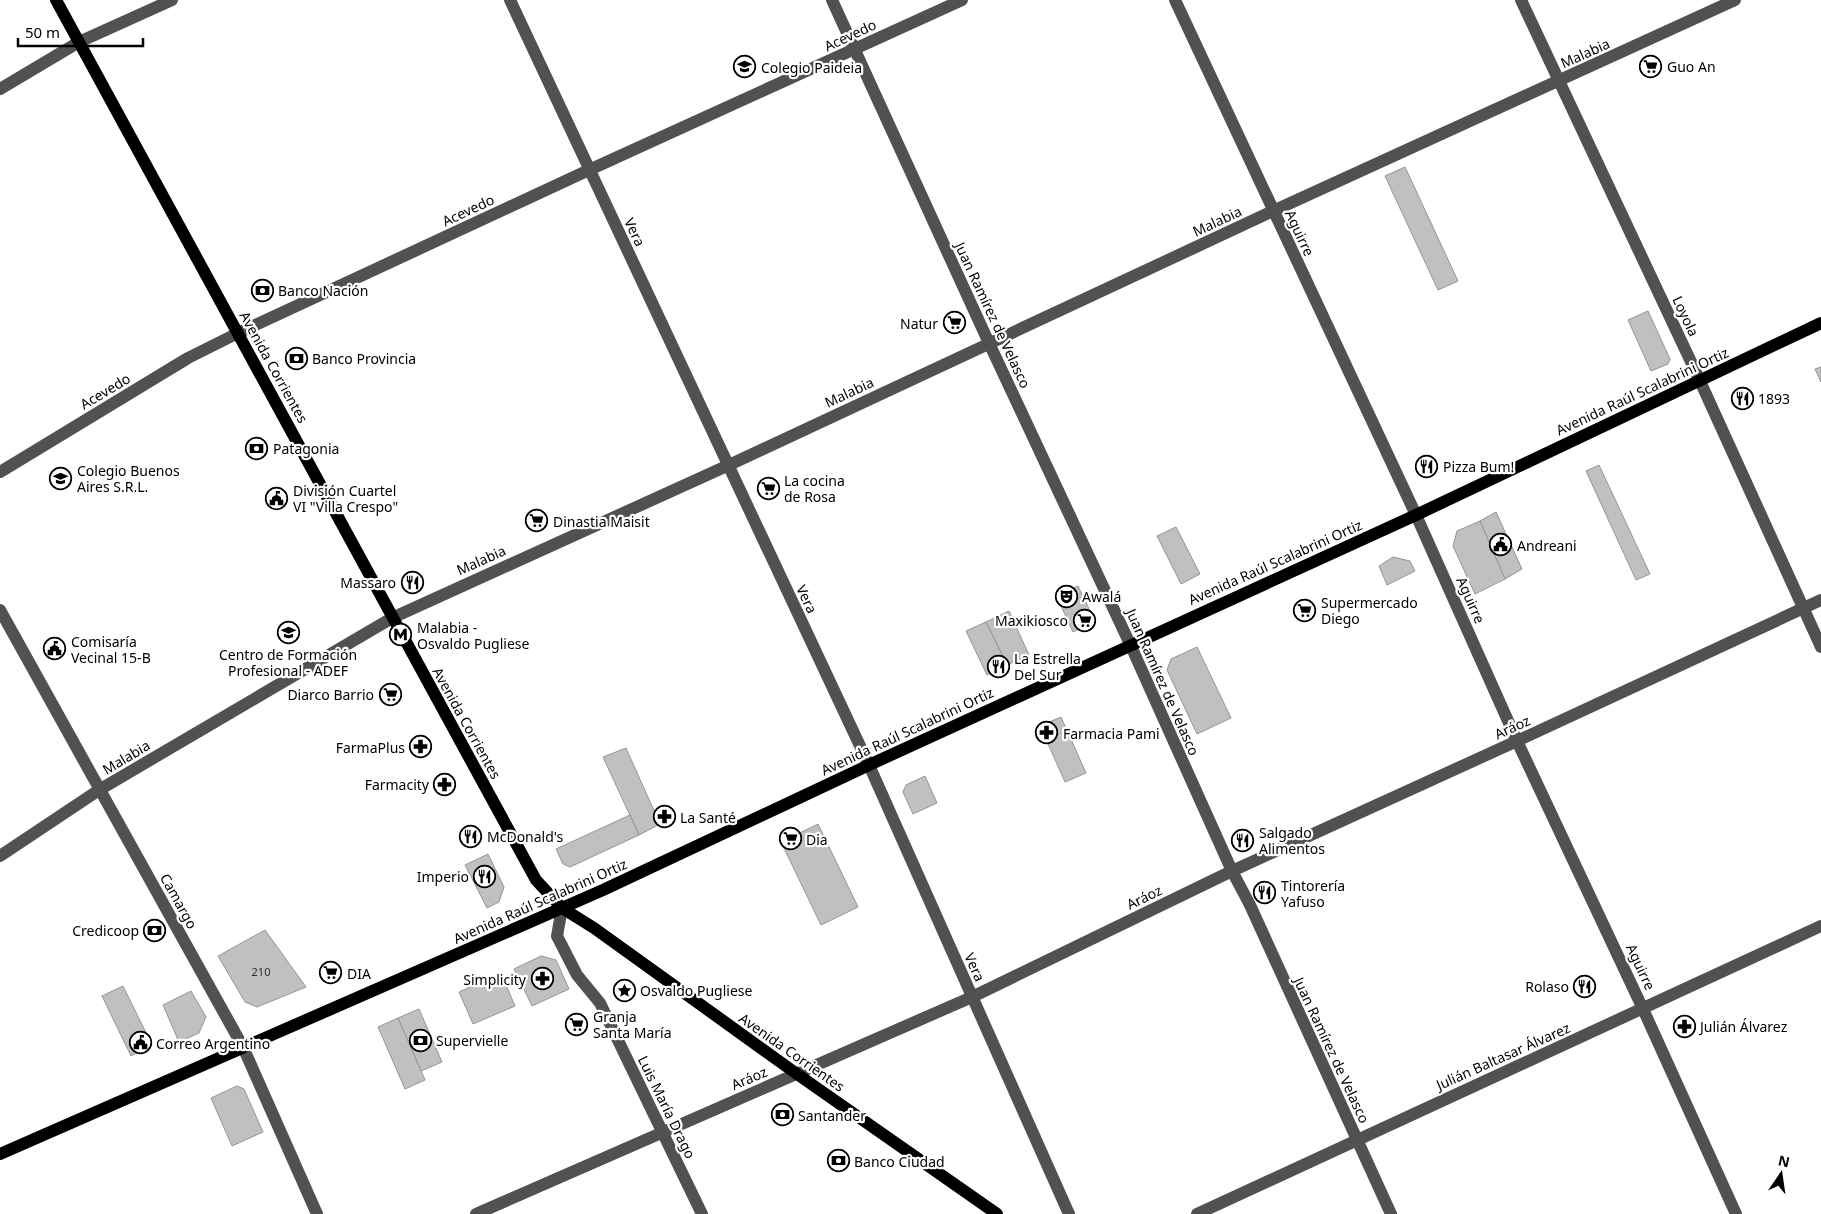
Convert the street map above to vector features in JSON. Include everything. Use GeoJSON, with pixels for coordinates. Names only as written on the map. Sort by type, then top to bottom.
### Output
{"type":"FeatureCollection","features":[{"type":"Feature","properties":{"kind":"main road","name":"Avenida Corrientes"},"geometry":{"type":"LineString","coordinates":[[56,0],[536,880],[562,908],[594,928],[797,1074],[998,1214]]}},
{"type":"Feature","properties":{"kind":"main road","name":"Avenida Raúl Scalabrini Ortiz"},"geometry":{"type":"LineString","coordinates":[[0,1154],[677,856],[1130,644],[1416,515],[1821,323]]}},
{"type":"Feature","properties":{"kind":"street"},"geometry":{"type":"LineString","coordinates":[[0,89],[79,42],[172,0]]}},
{"type":"Feature","properties":{"kind":"street","name":"Vera"},"geometry":{"type":"LineString","coordinates":[[510,0],[869,765],[1069,1214]]}},
{"type":"Feature","properties":{"kind":"street","name":"Juan Ramírez de Velasco"},"geometry":{"type":"LineString","coordinates":[[832,0],[1391,1214]]}},
{"type":"Feature","properties":{"kind":"street","name":"Acevedo"},"geometry":{"type":"LineString","coordinates":[[0,472],[188,358],[238,333],[962,0]]}},
{"type":"Feature","properties":{"kind":"street","name":"Aguirre"},"geometry":{"type":"LineString","coordinates":[[1175,0],[1416,515],[1517,741],[1644,1009],[1736,1214]]}},
{"type":"Feature","properties":{"kind":"street","name":"Loyola"},"geometry":{"type":"LineString","coordinates":[[1521,0],[1700,381],[1821,647]]}},
{"type":"Feature","properties":{"kind":"street","name":"Malabia"},"geometry":{"type":"LineString","coordinates":[[0,856],[99,790],[392,618],[729,465],[1273,211],[1735,0]]}},
{"type":"Feature","properties":{"kind":"street","name":"Aráoz"},"geometry":{"type":"LineString","coordinates":[[476,1214],[972,997],[1232,871],[1821,600]]}},
{"type":"Feature","properties":{"kind":"street","name":"Camargo"},"geometry":{"type":"LineString","coordinates":[[0,610],[99,790],[122,827],[242,1047],[317,1214]]}},
{"type":"Feature","properties":{"kind":"street","name":"Luis María Drago"},"geometry":{"type":"LineString","coordinates":[[562,908],[557,936],[577,975],[600,1003],[702,1214]]}},
{"type":"Feature","properties":{"kind":"street","name":"Julián Baltasar Álvarez"},"geometry":{"type":"LineString","coordinates":[[1197,1214],[1821,926]]}},
{"type":"Feature","properties":{"kind":"building"},"geometry":{"type":"Polygon","coordinates":[[[1405,167],[1458,281],[1438,290],[1385,176],[1405,167]]]}},
{"type":"Feature","properties":{"kind":"building"},"geometry":{"type":"Polygon","coordinates":[[[1648,311],[1670,359],[1668,364],[1651,371],[1628,320],[1648,311]]]}},
{"type":"Feature","properties":{"kind":"building"},"geometry":{"type":"Polygon","coordinates":[[[1821,367],[1821,382],[1815,369],[1821,367]]]}},
{"type":"Feature","properties":{"kind":"building"},"geometry":{"type":"Polygon","coordinates":[[[1599,465],[1650,574],[1636,580],[1586,471],[1599,465]]]}},
{"type":"Feature","properties":{"kind":"building","name":"Andreani"},"geometry":{"type":"Polygon","coordinates":[[[1496,512],[1522,569],[1505,579],[1480,521],[1496,512]]]}},
{"type":"Feature","properties":{"kind":"building"},"geometry":{"type":"Polygon","coordinates":[[[1480,521],[1505,579],[1475,594],[1453,546],[1457,531],[1480,521]]]}},
{"type":"Feature","properties":{"kind":"building"},"geometry":{"type":"Polygon","coordinates":[[[1176,527],[1200,574],[1181,584],[1157,536],[1176,527]]]}},
{"type":"Feature","properties":{"kind":"building"},"geometry":{"type":"Polygon","coordinates":[[[1393,557],[1410,561],[1415,571],[1387,585],[1379,566],[1393,557]]]}},
{"type":"Feature","properties":{"kind":"building"},"geometry":{"type":"Polygon","coordinates":[[[1078,586],[1093,617],[1090,624],[1073,632],[1056,595],[1078,586]]]}},
{"type":"Feature","properties":{"kind":"building"},"geometry":{"type":"Polygon","coordinates":[[[1009,611],[1029,655],[1007,665],[986,622],[1009,611]]]}},
{"type":"Feature","properties":{"kind":"building"},"geometry":{"type":"Polygon","coordinates":[[[986,622],[1007,665],[987,675],[966,631],[986,622]]]}},
{"type":"Feature","properties":{"kind":"building"},"geometry":{"type":"Polygon","coordinates":[[[1197,647],[1231,718],[1197,734],[1167,670],[1171,659],[1197,647]]]}},
{"type":"Feature","properties":{"kind":"building"},"geometry":{"type":"Polygon","coordinates":[[[1061,717],[1086,773],[1065,782],[1040,726],[1061,717]]]}},
{"type":"Feature","properties":{"kind":"building"},"geometry":{"type":"Polygon","coordinates":[[[626,748],[660,824],[639,835],[603,757],[626,748]]]}},
{"type":"Feature","properties":{"kind":"building"},"geometry":{"type":"Polygon","coordinates":[[[925,776],[937,803],[913,814],[903,792],[906,785],[925,776]]]}},
{"type":"Feature","properties":{"kind":"building"},"geometry":{"type":"Polygon","coordinates":[[[630,815],[639,835],[570,867],[563,864],[556,849],[630,815]]]}},
{"type":"Feature","properties":{"kind":"building"},"geometry":{"type":"Polygon","coordinates":[[[818,824],[858,907],[821,925],[781,842],[818,824]]]}},
{"type":"Feature","properties":{"kind":"building","name":"Imperio"},"geometry":{"type":"Polygon","coordinates":[[[488,854],[504,887],[499,902],[487,908],[465,865],[488,854]]]}},
{"type":"Feature","properties":{"kind":"building"},"geometry":{"type":"Polygon","coordinates":[[[265,930],[306,987],[257,1007],[245,1002],[218,956],[265,930]]]}},
{"type":"Feature","properties":{"kind":"building","name":"Simplicity"},"geometry":{"type":"Polygon","coordinates":[[[541,956],[556,960],[569,989],[532,1006],[514,969],[541,956]]]}},
{"type":"Feature","properties":{"kind":"building"},"geometry":{"type":"Polygon","coordinates":[[[501,973],[515,1006],[473,1024],[459,992],[501,973]]]}},
{"type":"Feature","properties":{"kind":"building"},"geometry":{"type":"Polygon","coordinates":[[[123,986],[152,1045],[131,1056],[102,996],[123,986]]]}},
{"type":"Feature","properties":{"kind":"building"},"geometry":{"type":"Polygon","coordinates":[[[191,991],[206,1017],[199,1033],[179,1042],[163,1005],[191,991]]]}},
{"type":"Feature","properties":{"kind":"building","name":"Supervielle"},"geometry":{"type":"Polygon","coordinates":[[[419,1009],[442,1062],[421,1071],[398,1018],[419,1009]]]}},
{"type":"Feature","properties":{"kind":"building"},"geometry":{"type":"Polygon","coordinates":[[[398,1018],[425,1080],[405,1089],[378,1027],[398,1018]]]}},
{"type":"Feature","properties":{"kind":"building"},"geometry":{"type":"Polygon","coordinates":[[[237,1086],[244,1089],[263,1132],[232,1146],[211,1098],[237,1086]]]}},
{"type":"Feature","properties":{"kind":"place","name":"Guo An"},"geometry":{"type":"Point","coordinates":[1651,66]}},
{"type":"Feature","properties":{"kind":"place","name":"Colegio Paideia"},"geometry":{"type":"Point","coordinates":[745,67]}},
{"type":"Feature","properties":{"kind":"place","name":"Banco Nación"},"geometry":{"type":"Point","coordinates":[262,290]}},
{"type":"Feature","properties":{"kind":"place","name":"Natur"},"geometry":{"type":"Point","coordinates":[954,323]}},
{"type":"Feature","properties":{"kind":"place","name":"Banco Provincia"},"geometry":{"type":"Point","coordinates":[296,358]}},
{"type":"Feature","properties":{"kind":"place","name":"1893"},"geometry":{"type":"Point","coordinates":[1742,398]}},
{"type":"Feature","properties":{"kind":"place","name":"Patagonia"},"geometry":{"type":"Point","coordinates":[257,448]}},
{"type":"Feature","properties":{"kind":"place","name":"Pizza Bum!"},"geometry":{"type":"Point","coordinates":[1427,466]}},
{"type":"Feature","properties":{"kind":"place","name":"Colegio Buenos Aires S.R.L."},"geometry":{"type":"Point","coordinates":[61,478]}},
{"type":"Feature","properties":{"kind":"place","name":"La cocina de Rosa"},"geometry":{"type":"Point","coordinates":[768,488]}},
{"type":"Feature","properties":{"kind":"place","name":"División Cuartel VI \"Villa Crespo\""},"geometry":{"type":"Point","coordinates":[277,498]}},
{"type":"Feature","properties":{"kind":"place","name":"Dinastia Maisit"},"geometry":{"type":"Point","coordinates":[537,521]}},
{"type":"Feature","properties":{"kind":"place","name":"Andreani"},"geometry":{"type":"Point","coordinates":[1501,545]}},
{"type":"Feature","properties":{"kind":"place","name":"Massaro"},"geometry":{"type":"Point","coordinates":[412,582]}},
{"type":"Feature","properties":{"kind":"place","name":"Awalá"},"geometry":{"type":"Point","coordinates":[1066,596]}},
{"type":"Feature","properties":{"kind":"place","name":"Supermercado Diego"},"geometry":{"type":"Point","coordinates":[1305,610]}},
{"type":"Feature","properties":{"kind":"place","name":"Maxikiosco"},"geometry":{"type":"Point","coordinates":[1084,620]}},
{"type":"Feature","properties":{"kind":"place","name":"Centro de Formación Profesional - ADEF"},"geometry":{"type":"Point","coordinates":[288,632]}},
{"type":"Feature","properties":{"kind":"place","name":"Malabia - Osvaldo Pugliese"},"geometry":{"type":"Point","coordinates":[401,635]}},
{"type":"Feature","properties":{"kind":"place","name":"Comisaría Vecinal 15-B"},"geometry":{"type":"Point","coordinates":[55,649]}},
{"type":"Feature","properties":{"kind":"place","name":"La Estrella Del Sur"},"geometry":{"type":"Point","coordinates":[998,666]}},
{"type":"Feature","properties":{"kind":"place","name":"Diarco Barrio"},"geometry":{"type":"Point","coordinates":[390,694]}},
{"type":"Feature","properties":{"kind":"place","name":"Farmacia Pami"},"geometry":{"type":"Point","coordinates":[1047,733]}},
{"type":"Feature","properties":{"kind":"place","name":"FarmaPlus"},"geometry":{"type":"Point","coordinates":[421,747]}},
{"type":"Feature","properties":{"kind":"place","name":"Farmacity"},"geometry":{"type":"Point","coordinates":[445,784]}},
{"type":"Feature","properties":{"kind":"place","name":"La Santé"},"geometry":{"type":"Point","coordinates":[664,817]}},
{"type":"Feature","properties":{"kind":"place","name":"McDonald's"},"geometry":{"type":"Point","coordinates":[471,836]}},
{"type":"Feature","properties":{"kind":"place","name":"Dia"},"geometry":{"type":"Point","coordinates":[790,839]}},
{"type":"Feature","properties":{"kind":"place","name":"Salgado Alimentos"},"geometry":{"type":"Point","coordinates":[1243,840]}},
{"type":"Feature","properties":{"kind":"place","name":"Imperio"},"geometry":{"type":"Point","coordinates":[485,876]}},
{"type":"Feature","properties":{"kind":"place","name":"Tintorería Yafuso"},"geometry":{"type":"Point","coordinates":[1265,893]}},
{"type":"Feature","properties":{"kind":"place","name":"Credicoop"},"geometry":{"type":"Point","coordinates":[155,930]}},
{"type":"Feature","properties":{"kind":"place","name":"DIA"},"geometry":{"type":"Point","coordinates":[331,973]}},
{"type":"Feature","properties":{"kind":"place","name":"Simplicity"},"geometry":{"type":"Point","coordinates":[542,979]}},
{"type":"Feature","properties":{"kind":"place","name":"Rolaso"},"geometry":{"type":"Point","coordinates":[1585,986]}},
{"type":"Feature","properties":{"kind":"place","name":"Osvaldo Pugliese"},"geometry":{"type":"Point","coordinates":[624,990]}},
{"type":"Feature","properties":{"kind":"place","name":"Granja Santa María"},"geometry":{"type":"Point","coordinates":[577,1024]}},
{"type":"Feature","properties":{"kind":"place","name":"Julián Álvarez"},"geometry":{"type":"Point","coordinates":[1684,1026]}},
{"type":"Feature","properties":{"kind":"place","name":"Supervielle"},"geometry":{"type":"Point","coordinates":[420,1040]}},
{"type":"Feature","properties":{"kind":"place","name":"Correo Argentino"},"geometry":{"type":"Point","coordinates":[140,1043]}},
{"type":"Feature","properties":{"kind":"place","name":"Santander"},"geometry":{"type":"Point","coordinates":[782,1115]}},
{"type":"Feature","properties":{"kind":"place","name":"Banco Ciudad"},"geometry":{"type":"Point","coordinates":[838,1161]}}]}
